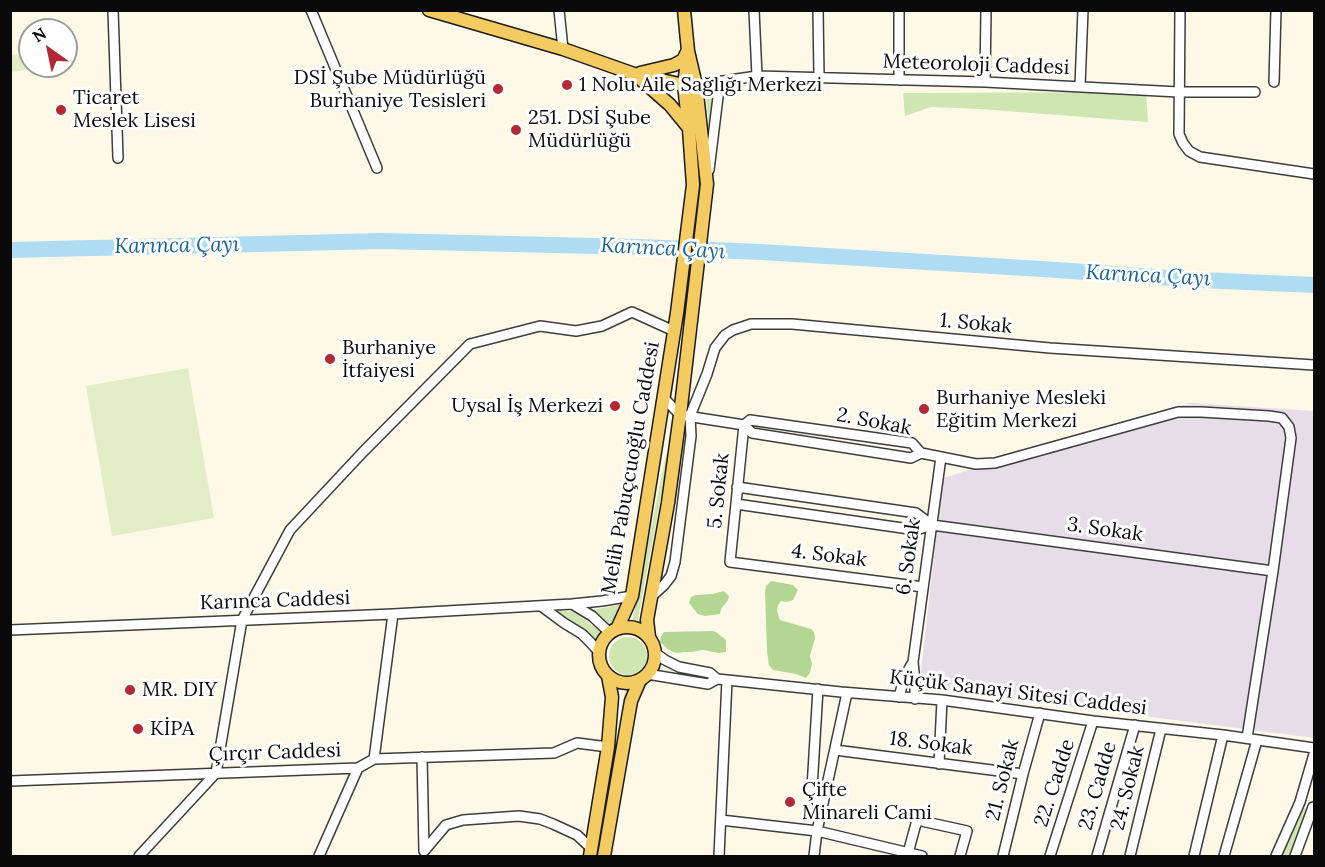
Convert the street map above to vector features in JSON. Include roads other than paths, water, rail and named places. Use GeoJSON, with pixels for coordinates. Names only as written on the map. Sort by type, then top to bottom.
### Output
{"type":"FeatureCollection","features":[{"type":"Feature","properties":{"kind":"main road"},"geometry":{"type":"LineString","coordinates":[[436,12],[563,49],[633,74],[690,85],[684,10]]}},
{"type":"Feature","properties":{"kind":"main road"},"geometry":{"type":"LineString","coordinates":[[633,74],[674,65],[683,60],[688,51]]}},
{"type":"Feature","properties":{"kind":"main road"},"geometry":{"type":"LineString","coordinates":[[633,74],[670,105],[689,129]]}},
{"type":"Feature","properties":{"kind":"main road","name":"Melih Pabuçcuoğlu Caddesi"},"geometry":{"type":"LineString","coordinates":[[614,631],[632,596],[677,312],[693,185],[689,129],[690,85]]}},
{"type":"Feature","properties":{"kind":"main road","name":"Melih Pabuçcuoğlu Caddesi"},"geometry":{"type":"LineString","coordinates":[[649,637],[647,620],[685,415],[692,314],[707,184],[690,85]]}},
{"type":"Feature","properties":{"kind":"main road"},"geometry":{"type":"LineString","coordinates":[[591,853],[608,747],[612,697],[608,676],[601,666],[599,652],[604,639],[614,631],[627,627],[636,629],[649,637],[655,658],[652,667],[643,677],[631,700],[604,856]]}},
{"type":"Feature","properties":{"kind":"main road"},"geometry":{"type":"LineString","coordinates":[[608,676],[631,683],[643,677]]}},
{"type":"Feature","properties":{"kind":"street"},"geometry":{"type":"LineString","coordinates":[[113,10],[118,158]]}},
{"type":"Feature","properties":{"kind":"street"},"geometry":{"type":"LineString","coordinates":[[311,10],[377,168]]}},
{"type":"Feature","properties":{"kind":"street"},"geometry":{"type":"LineString","coordinates":[[558,10],[563,49]]}},
{"type":"Feature","properties":{"kind":"street"},"geometry":{"type":"LineString","coordinates":[[754,10],[756,76]]}},
{"type":"Feature","properties":{"kind":"street"},"geometry":{"type":"LineString","coordinates":[[818,10],[819,77]]}},
{"type":"Feature","properties":{"kind":"street"},"geometry":{"type":"LineString","coordinates":[[899,10],[899,80]]}},
{"type":"Feature","properties":{"kind":"street"},"geometry":{"type":"LineString","coordinates":[[985,82],[986,10]]}},
{"type":"Feature","properties":{"kind":"street"},"geometry":{"type":"LineString","coordinates":[[1080,86],[1083,10]]}},
{"type":"Feature","properties":{"kind":"street"},"geometry":{"type":"LineString","coordinates":[[1180,10],[1179,134],[1189,151],[1200,157],[1314,174]]}},
{"type":"Feature","properties":{"kind":"street"},"geometry":{"type":"LineString","coordinates":[[1274,82],[1276,10]]}},
{"type":"Feature","properties":{"kind":"street","name":"Meteoroloji Caddesi"},"geometry":{"type":"LineString","coordinates":[[690,85],[756,76],[985,82],[1179,92],[1255,92]]}},
{"type":"Feature","properties":{"kind":"street"},"geometry":{"type":"LineString","coordinates":[[707,184],[720,81]]}},
{"type":"Feature","properties":{"kind":"street"},"geometry":{"type":"LineString","coordinates":[[139,856],[216,773],[242,620],[290,530],[470,344],[540,326],[576,331],[602,326],[632,312],[674,331]]}},
{"type":"Feature","properties":{"kind":"street","name":"1. Sokak"},"geometry":{"type":"LineString","coordinates":[[685,415],[708,374],[715,348],[724,335],[751,324],[792,324],[1050,348],[1314,365]]}},
{"type":"Feature","properties":{"kind":"street"},"geometry":{"type":"LineString","coordinates":[[663,397],[685,415]]}},
{"type":"Feature","properties":{"kind":"street"},"geometry":{"type":"LineString","coordinates":[[921,453],[975,464],[995,463],[1178,412],[1269,416],[1282,418],[1289,427],[1291,438],[1252,739],[1224,856]]}},
{"type":"Feature","properties":{"kind":"street","name":"2. Sokak"},"geometry":{"type":"LineString","coordinates":[[685,415],[744,425],[752,433],[911,458],[921,453],[912,443],[750,420],[744,425]]}},
{"type":"Feature","properties":{"kind":"street","name":"5. Sokak"},"geometry":{"type":"LineString","coordinates":[[730,562],[744,425]]}},
{"type":"Feature","properties":{"kind":"street","name":"6. Sokak"},"geometry":{"type":"LineString","coordinates":[[913,662],[942,457]]}},
{"type":"Feature","properties":{"kind":"street","name":"3. Sokak"},"geometry":{"type":"LineString","coordinates":[[737,486],[916,513],[932,525]]}},
{"type":"Feature","properties":{"kind":"street","name":"3. Sokak"},"geometry":{"type":"LineString","coordinates":[[736,504],[916,530],[932,525],[1273,571]]}},
{"type":"Feature","properties":{"kind":"street","name":"4. Sokak"},"geometry":{"type":"LineString","coordinates":[[730,562],[924,587]]}},
{"type":"Feature","properties":{"kind":"street","name":"Karınca Caddesi"},"geometry":{"type":"LineString","coordinates":[[10,630],[540,606],[602,602],[632,596]]}},
{"type":"Feature","properties":{"kind":"street"},"geometry":{"type":"LineString","coordinates":[[572,604],[614,631]]}},
{"type":"Feature","properties":{"kind":"street"},"geometry":{"type":"LineString","coordinates":[[540,606],[582,634],[599,652]]}},
{"type":"Feature","properties":{"kind":"street"},"geometry":{"type":"LineString","coordinates":[[374,759],[393,614]]}},
{"type":"Feature","properties":{"kind":"street","name":"Küçük Sanayi Sitesi Caddesi"},"geometry":{"type":"LineString","coordinates":[[654,652],[679,667],[710,674],[722,680],[942,700],[1314,748]]}},
{"type":"Feature","properties":{"kind":"street"},"geometry":{"type":"LineString","coordinates":[[899,697],[904,678],[913,662]]}},
{"type":"Feature","properties":{"kind":"street"},"geometry":{"type":"LineString","coordinates":[[913,662],[915,699]]}},
{"type":"Feature","properties":{"kind":"street","name":"Küçük Sanayi Sitesi Caddesi"},"geometry":{"type":"LineString","coordinates":[[643,677],[708,684],[722,680]]}},
{"type":"Feature","properties":{"kind":"street"},"geometry":{"type":"LineString","coordinates":[[719,856],[722,820],[722,680]]}},
{"type":"Feature","properties":{"kind":"street"},"geometry":{"type":"LineString","coordinates":[[818,689],[812,788],[822,808]]}},
{"type":"Feature","properties":{"kind":"street"},"geometry":{"type":"LineString","coordinates":[[814,856],[817,831],[847,693]]}},
{"type":"Feature","properties":{"kind":"street"},"geometry":{"type":"LineString","coordinates":[[939,764],[942,700]]}},
{"type":"Feature","properties":{"kind":"street","name":"21. Sokak"},"geometry":{"type":"LineString","coordinates":[[1003,856],[1040,713]]}},
{"type":"Feature","properties":{"kind":"street","name":"22. Cadde"},"geometry":{"type":"LineString","coordinates":[[1050,856],[1093,720]]}},
{"type":"Feature","properties":{"kind":"street","name":"23. Cadde"},"geometry":{"type":"LineString","coordinates":[[1097,856],[1135,725]]}},
{"type":"Feature","properties":{"kind":"street","name":"24. Sokak"},"geometry":{"type":"LineString","coordinates":[[1130,856],[1161,729]]}},
{"type":"Feature","properties":{"kind":"street"},"geometry":{"type":"LineString","coordinates":[[1194,856],[1223,735]]}},
{"type":"Feature","properties":{"kind":"street","name":"Çırçır Caddesi"},"geometry":{"type":"LineString","coordinates":[[10,781],[358,768],[374,759],[554,753],[577,743],[608,747]]}},
{"type":"Feature","properties":{"kind":"street","name":"18. Sokak"},"geometry":{"type":"LineString","coordinates":[[835,750],[1023,774]]}},
{"type":"Feature","properties":{"kind":"street"},"geometry":{"type":"LineString","coordinates":[[1276,856],[1300,802],[1314,754]]}},
{"type":"Feature","properties":{"kind":"street"},"geometry":{"type":"LineString","coordinates":[[422,757],[424,854]]}},
{"type":"Feature","properties":{"kind":"street"},"geometry":{"type":"LineString","coordinates":[[319,856],[358,768]]}},
{"type":"Feature","properties":{"kind":"street"},"geometry":{"type":"LineString","coordinates":[[1295,856],[1314,807],[1300,802]]}},
{"type":"Feature","properties":{"kind":"street"},"geometry":{"type":"LineString","coordinates":[[424,854],[446,825],[463,820],[519,816],[540,819],[577,836],[591,853]]}},
{"type":"Feature","properties":{"kind":"street"},"geometry":{"type":"LineString","coordinates":[[722,820],[817,831],[922,856]]}},
{"type":"Feature","properties":{"kind":"street"},"geometry":{"type":"LineString","coordinates":[[908,853],[917,820],[967,831],[960,856]]}},
{"type":"Feature","properties":{"kind":"waterway","name":"Karınca Çayı"},"geometry":{"type":"LineString","coordinates":[[10,250],[382,241],[640,247],[761,252],[1314,285]]}},
{"type":"Feature","properties":{"kind":"place","name":"1 Nolu Aile Sağlığı Merkezi"},"geometry":{"type":"Point","coordinates":[567,85]}},
{"type":"Feature","properties":{"kind":"place","name":"DSİ Şube Müdürlüğü Burhaniye Tesisleri"},"geometry":{"type":"Point","coordinates":[498,89]}},
{"type":"Feature","properties":{"kind":"place","name":"Ticaret Meslek Lisesi"},"geometry":{"type":"Point","coordinates":[61,110]}},
{"type":"Feature","properties":{"kind":"place","name":"251. DSİ Şube Müdürlüğü"},"geometry":{"type":"Point","coordinates":[516,130]}},
{"type":"Feature","properties":{"kind":"place","name":"Burhaniye İtfaiyesi"},"geometry":{"type":"Point","coordinates":[330,359]}},
{"type":"Feature","properties":{"kind":"place","name":"Uysal İş Merkezi"},"geometry":{"type":"Point","coordinates":[615,406]}},
{"type":"Feature","properties":{"kind":"place","name":"Burhaniye Mesleki Eğitim Merkezi"},"geometry":{"type":"Point","coordinates":[924,409]}},
{"type":"Feature","properties":{"kind":"place","name":"MR. DIY"},"geometry":{"type":"Point","coordinates":[130,690]}},
{"type":"Feature","properties":{"kind":"place","name":"KİPA"},"geometry":{"type":"Point","coordinates":[138,729]}},
{"type":"Feature","properties":{"kind":"place","name":"Çifte Minareli Cami"},"geometry":{"type":"Point","coordinates":[790,802]}}]}
